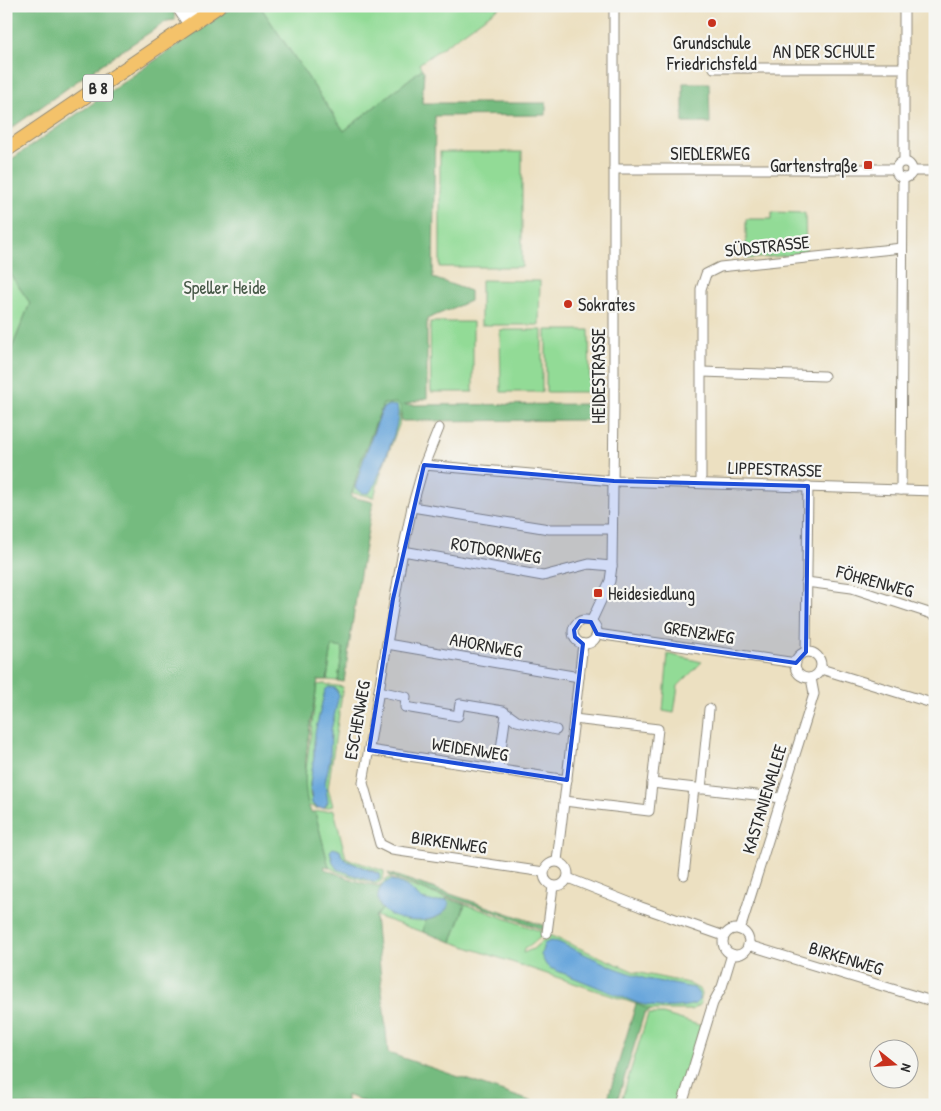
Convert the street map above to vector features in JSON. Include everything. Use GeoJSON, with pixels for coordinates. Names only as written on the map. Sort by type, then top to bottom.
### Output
{"type":"FeatureCollection","features":[{"type":"Feature","properties":{"kind":"main road","name":"B 8"},"geometry":{"type":"LineString","coordinates":[[6,150],[218,6]]}},
{"type":"Feature","properties":{"kind":"street"},"geometry":{"type":"LineString","coordinates":[[177,6],[194,23]]}},
{"type":"Feature","properties":{"kind":"street"},"geometry":{"type":"LineString","coordinates":[[188,6],[194,23]]}},
{"type":"Feature","properties":{"kind":"street","name":"HEIDESTRASSE"},"geometry":{"type":"LineString","coordinates":[[591,622],[610,581],[612,566],[614,481],[614,6]]}},
{"type":"Feature","properties":{"kind":"street"},"geometry":{"type":"LineString","coordinates":[[904,6],[904,161]]}},
{"type":"Feature","properties":{"kind":"street","name":"AN DER SCHULE"},"geometry":{"type":"LineString","coordinates":[[714,68],[904,68]]}},
{"type":"Feature","properties":{"kind":"street"},"geometry":{"type":"LineString","coordinates":[[904,161],[897,165],[896,169],[899,177],[907,178],[912,171]]}},
{"type":"Feature","properties":{"kind":"street"},"geometry":{"type":"LineString","coordinates":[[904,161],[911,166],[912,171]]}},
{"type":"Feature","properties":{"kind":"street","name":"SIEDLERWEG"},"geometry":{"type":"LineString","coordinates":[[614,169],[896,169]]}},
{"type":"Feature","properties":{"kind":"street"},"geometry":{"type":"LineString","coordinates":[[912,171],[935,171]]}},
{"type":"Feature","properties":{"kind":"street"},"geometry":{"type":"LineString","coordinates":[[901,490],[903,178]]}},
{"type":"Feature","properties":{"kind":"street","name":"SÜDSTRASSE"},"geometry":{"type":"LineString","coordinates":[[701,482],[701,289],[706,274],[720,267],[902,248]]}},
{"type":"Feature","properties":{"kind":"street"},"geometry":{"type":"LineString","coordinates":[[702,372],[824,376]]}},
{"type":"Feature","properties":{"kind":"street"},"geometry":{"type":"LineString","coordinates":[[403,551],[412,507],[424,465],[439,428]]}},
{"type":"Feature","properties":{"kind":"street"},"geometry":{"type":"LineString","coordinates":[[424,465],[614,481]]}},
{"type":"Feature","properties":{"kind":"street","name":"LIPPESTRASSE"},"geometry":{"type":"LineString","coordinates":[[614,481],[701,482],[935,491]]}},
{"type":"Feature","properties":{"kind":"street"},"geometry":{"type":"LineString","coordinates":[[806,652],[808,486]]}},
{"type":"Feature","properties":{"kind":"street","name":"ROTDORNWEG"},"geometry":{"type":"LineString","coordinates":[[412,507],[549,529],[612,529]]}},
{"type":"Feature","properties":{"kind":"street","name":"ROTDORNWEG"},"geometry":{"type":"LineString","coordinates":[[403,551],[543,576],[589,564],[612,566]]}},
{"type":"Feature","properties":{"kind":"street","name":"ESCHENWEG"},"geometry":{"type":"LineString","coordinates":[[380,844],[363,783],[403,551]]}},
{"type":"Feature","properties":{"kind":"street","name":"FÖHRENWEG"},"geometry":{"type":"LineString","coordinates":[[806,582],[852,588],[935,615]]}},
{"type":"Feature","properties":{"kind":"street"},"geometry":{"type":"LineString","coordinates":[[580,621],[591,622],[596,627],[597,634],[591,643],[583,644],[575,637],[575,627],[580,621]]}},
{"type":"Feature","properties":{"kind":"street","name":"GRENZWEG"},"geometry":{"type":"LineString","coordinates":[[597,634],[796,663]]}},
{"type":"Feature","properties":{"kind":"street","name":"AHORNWEG"},"geometry":{"type":"LineString","coordinates":[[387,644],[579,677]]}},
{"type":"Feature","properties":{"kind":"street"},"geometry":{"type":"LineString","coordinates":[[557,861],[583,644]]}},
{"type":"Feature","properties":{"kind":"street"},"geometry":{"type":"LineString","coordinates":[[806,652],[818,656],[822,664],[817,675],[811,678],[800,675],[796,668],[799,656],[806,652]]}},
{"type":"Feature","properties":{"kind":"street"},"geometry":{"type":"LineString","coordinates":[[821,669],[935,704]]}},
{"type":"Feature","properties":{"kind":"street","name":"KASTANIENALLEE"},"geometry":{"type":"LineString","coordinates":[[740,930],[814,694],[811,678]]}},
{"type":"Feature","properties":{"kind":"street"},"geometry":{"type":"LineString","coordinates":[[379,691],[406,697],[404,708],[458,716],[460,704],[502,711],[516,721],[556,730]]}},
{"type":"Feature","properties":{"kind":"street"},"geometry":{"type":"LineString","coordinates":[[684,875],[709,709]]}},
{"type":"Feature","properties":{"kind":"street"},"geometry":{"type":"LineString","coordinates":[[498,770],[506,714]]}},
{"type":"Feature","properties":{"kind":"street"},"geometry":{"type":"LineString","coordinates":[[564,801],[649,810],[658,729],[574,720]]}},
{"type":"Feature","properties":{"kind":"street","name":"WEIDENWEG"},"geometry":{"type":"LineString","coordinates":[[368,750],[567,780]]}},
{"type":"Feature","properties":{"kind":"street"},"geometry":{"type":"LineString","coordinates":[[652,783],[782,798]]}},
{"type":"Feature","properties":{"kind":"street","name":"BIRKENWEG"},"geometry":{"type":"LineString","coordinates":[[380,844],[392,850],[544,872]]}},
{"type":"Feature","properties":{"kind":"street"},"geometry":{"type":"LineString","coordinates":[[557,861],[567,867],[569,874],[564,884],[553,886],[545,879],[544,872],[547,865],[557,861]]}},
{"type":"Feature","properties":{"kind":"street"},"geometry":{"type":"LineString","coordinates":[[568,878],[641,907],[724,936]]}},
{"type":"Feature","properties":{"kind":"street"},"geometry":{"type":"LineString","coordinates":[[547,933],[553,886]]}},
{"type":"Feature","properties":{"kind":"street"},"geometry":{"type":"LineString","coordinates":[[733,929],[740,930],[746,934],[747,948],[741,954],[732,954],[724,947],[724,936],[733,929]]}},
{"type":"Feature","properties":{"kind":"street","name":"BIRKENWEG"},"geometry":{"type":"LineString","coordinates":[[748,944],[935,1002]]}},
{"type":"Feature","properties":{"kind":"street"},"geometry":{"type":"LineString","coordinates":[[682,1105],[710,1012],[722,987],[732,954]]}},
{"type":"Feature","properties":{"kind":"highlighted area"},"geometry":{"type":"Polygon","coordinates":[[[424,465],[614,481],[808,486],[806,652],[796,663],[597,634],[591,622],[580,621],[574,630],[575,637],[583,644],[567,780],[369,750],[393,599],[424,465]]]}},
{"type":"Feature","properties":{"kind":"green space"},"geometry":{"type":"Polygon","coordinates":[[[6,6],[170,6],[175,20],[167,21],[87,74],[6,132],[6,6]]]}},
{"type":"Feature","properties":{"kind":"green space","name":"Speller Heide"},"geometry":{"type":"Polygon","coordinates":[[[234,6],[260,6],[344,131],[422,69],[424,71],[422,103],[546,103],[546,115],[435,116],[433,278],[470,291],[470,301],[427,319],[427,398],[403,405],[602,404],[602,420],[401,421],[401,406],[395,403],[383,404],[360,463],[351,497],[373,502],[357,591],[344,682],[338,681],[343,648],[332,646],[327,680],[318,680],[305,767],[307,799],[311,812],[315,812],[329,867],[324,866],[325,869],[360,882],[382,886],[379,891],[380,907],[382,910],[375,916],[388,1053],[542,1105],[374,1105],[346,1095],[346,1105],[6,1105],[6,363],[30,303],[6,268],[6,163],[234,6]]]}},
{"type":"Feature","properties":{"kind":"green space"},"geometry":{"type":"Polygon","coordinates":[[[260,6],[501,6],[419,64],[422,69],[344,131],[260,6]]]}},
{"type":"Feature","properties":{"kind":"green space"},"geometry":{"type":"Polygon","coordinates":[[[683,83],[709,83],[710,123],[683,123],[683,83]]]}},
{"type":"Feature","properties":{"kind":"green space"},"geometry":{"type":"Polygon","coordinates":[[[440,152],[522,152],[522,267],[440,267],[440,152]]]}},
{"type":"Feature","properties":{"kind":"green space"},"geometry":{"type":"Polygon","coordinates":[[[772,212],[805,213],[806,254],[746,259],[746,219],[772,219],[772,212]]]}},
{"type":"Feature","properties":{"kind":"green space"},"geometry":{"type":"Polygon","coordinates":[[[6,268],[30,303],[6,363],[6,268]]]}},
{"type":"Feature","properties":{"kind":"green space"},"geometry":{"type":"Polygon","coordinates":[[[481,280],[540,281],[539,325],[481,325],[481,280]]]}},
{"type":"Feature","properties":{"kind":"green space"},"geometry":{"type":"Polygon","coordinates":[[[430,322],[473,322],[473,392],[431,392],[430,322]]]}},
{"type":"Feature","properties":{"kind":"green space"},"geometry":{"type":"Polygon","coordinates":[[[500,330],[542,330],[542,392],[501,392],[500,330]]]}},
{"type":"Feature","properties":{"kind":"green space"},"geometry":{"type":"Polygon","coordinates":[[[546,330],[589,330],[590,392],[546,392],[546,330]]]}},
{"type":"Feature","properties":{"kind":"green space"},"geometry":{"type":"Polygon","coordinates":[[[391,402],[399,403],[401,406],[399,425],[382,469],[374,497],[352,493],[360,463],[383,404],[391,402]],[[389,405],[384,407],[381,412],[355,488],[383,460],[395,429],[389,405]]]}},
{"type":"Feature","properties":{"kind":"green space"},"geometry":{"type":"Polygon","coordinates":[[[332,646],[343,647],[338,681],[327,680],[332,646]]]}},
{"type":"Feature","properties":{"kind":"green space"},"geometry":{"type":"Polygon","coordinates":[[[668,654],[702,662],[678,686],[674,713],[663,711],[668,654]]]}},
{"type":"Feature","properties":{"kind":"green space"},"geometry":{"type":"Polygon","coordinates":[[[324,684],[343,687],[328,788],[333,806],[324,808],[327,804],[325,783],[330,760],[331,730],[338,692],[335,688],[314,743],[310,795],[314,806],[318,808],[315,808],[308,805],[304,789],[317,685],[324,684]]]}},
{"type":"Feature","properties":{"kind":"green space"},"geometry":{"type":"Polygon","coordinates":[[[334,810],[346,858],[384,871],[381,881],[375,884],[340,873],[329,867],[315,812],[334,810]],[[338,849],[330,856],[380,875],[377,872],[344,859],[338,849]]]}},
{"type":"Feature","properties":{"kind":"green space"},"geometry":{"type":"Polygon","coordinates":[[[388,873],[545,926],[544,930],[481,907],[431,892],[390,876],[388,873]]]}},
{"type":"Feature","properties":{"kind":"green space"},"geometry":{"type":"Polygon","coordinates":[[[389,878],[446,898],[426,924],[423,932],[375,916],[382,910],[380,907],[380,885],[389,878]]]}},
{"type":"Feature","properties":{"kind":"green space"},"geometry":{"type":"Polygon","coordinates":[[[446,898],[465,904],[452,942],[423,932],[425,920],[436,918],[448,906],[446,898]]]}},
{"type":"Feature","properties":{"kind":"green space"},"geometry":{"type":"Polygon","coordinates":[[[465,904],[543,932],[543,935],[530,946],[524,948],[523,953],[533,949],[549,935],[635,972],[688,983],[699,989],[702,994],[700,1004],[692,1010],[651,1010],[452,942],[465,904]]]}},
{"type":"Feature","properties":{"kind":"green space"},"geometry":{"type":"Polygon","coordinates":[[[636,1004],[651,1010],[645,1013],[643,1017],[616,1105],[606,1105],[636,1004]]]}},
{"type":"Feature","properties":{"kind":"green space"},"geometry":{"type":"Polygon","coordinates":[[[648,1014],[663,1014],[702,1026],[679,1105],[620,1105],[648,1014]]]}},
{"type":"Feature","properties":{"kind":"water"},"geometry":{"type":"Polygon","coordinates":[[[389,405],[397,406],[397,423],[375,485],[369,493],[363,493],[355,488],[381,412],[384,407],[389,405]]]}},
{"type":"Feature","properties":{"kind":"water"},"geometry":{"type":"Polygon","coordinates":[[[329,687],[335,688],[339,695],[331,730],[330,760],[325,783],[328,802],[324,808],[318,808],[312,804],[310,784],[314,756],[314,737],[325,690],[329,687]]]}},
{"type":"Feature","properties":{"kind":"water"},"geometry":{"type":"Polygon","coordinates":[[[333,848],[340,850],[342,857],[347,861],[379,874],[380,879],[374,882],[337,869],[333,863],[330,851],[333,848]]]}},
{"type":"Feature","properties":{"kind":"water"},"geometry":{"type":"Polygon","coordinates":[[[392,880],[406,886],[422,899],[435,902],[446,900],[449,903],[444,912],[433,918],[420,921],[406,920],[393,916],[383,910],[378,901],[381,887],[392,880]]]}},
{"type":"Feature","properties":{"kind":"water"},"geometry":{"type":"Polygon","coordinates":[[[550,941],[558,942],[615,968],[646,979],[694,988],[699,994],[700,999],[695,1004],[673,1007],[658,1007],[637,1003],[550,968],[546,965],[541,955],[544,944],[550,941]]]}},
{"type":"Feature","properties":{"kind":"place","name":"Grundschule Friedrichsfeld"},"geometry":{"type":"Point","coordinates":[712,23]}},
{"type":"Feature","properties":{"kind":"place","name":"Gartenstraße"},"geometry":{"type":"Point","coordinates":[868,165]}},
{"type":"Feature","properties":{"kind":"place","name":"Sokrates"},"geometry":{"type":"Point","coordinates":[568,304]}},
{"type":"Feature","properties":{"kind":"place","name":"Heidesiedlung"},"geometry":{"type":"Point","coordinates":[598,593]}}]}
